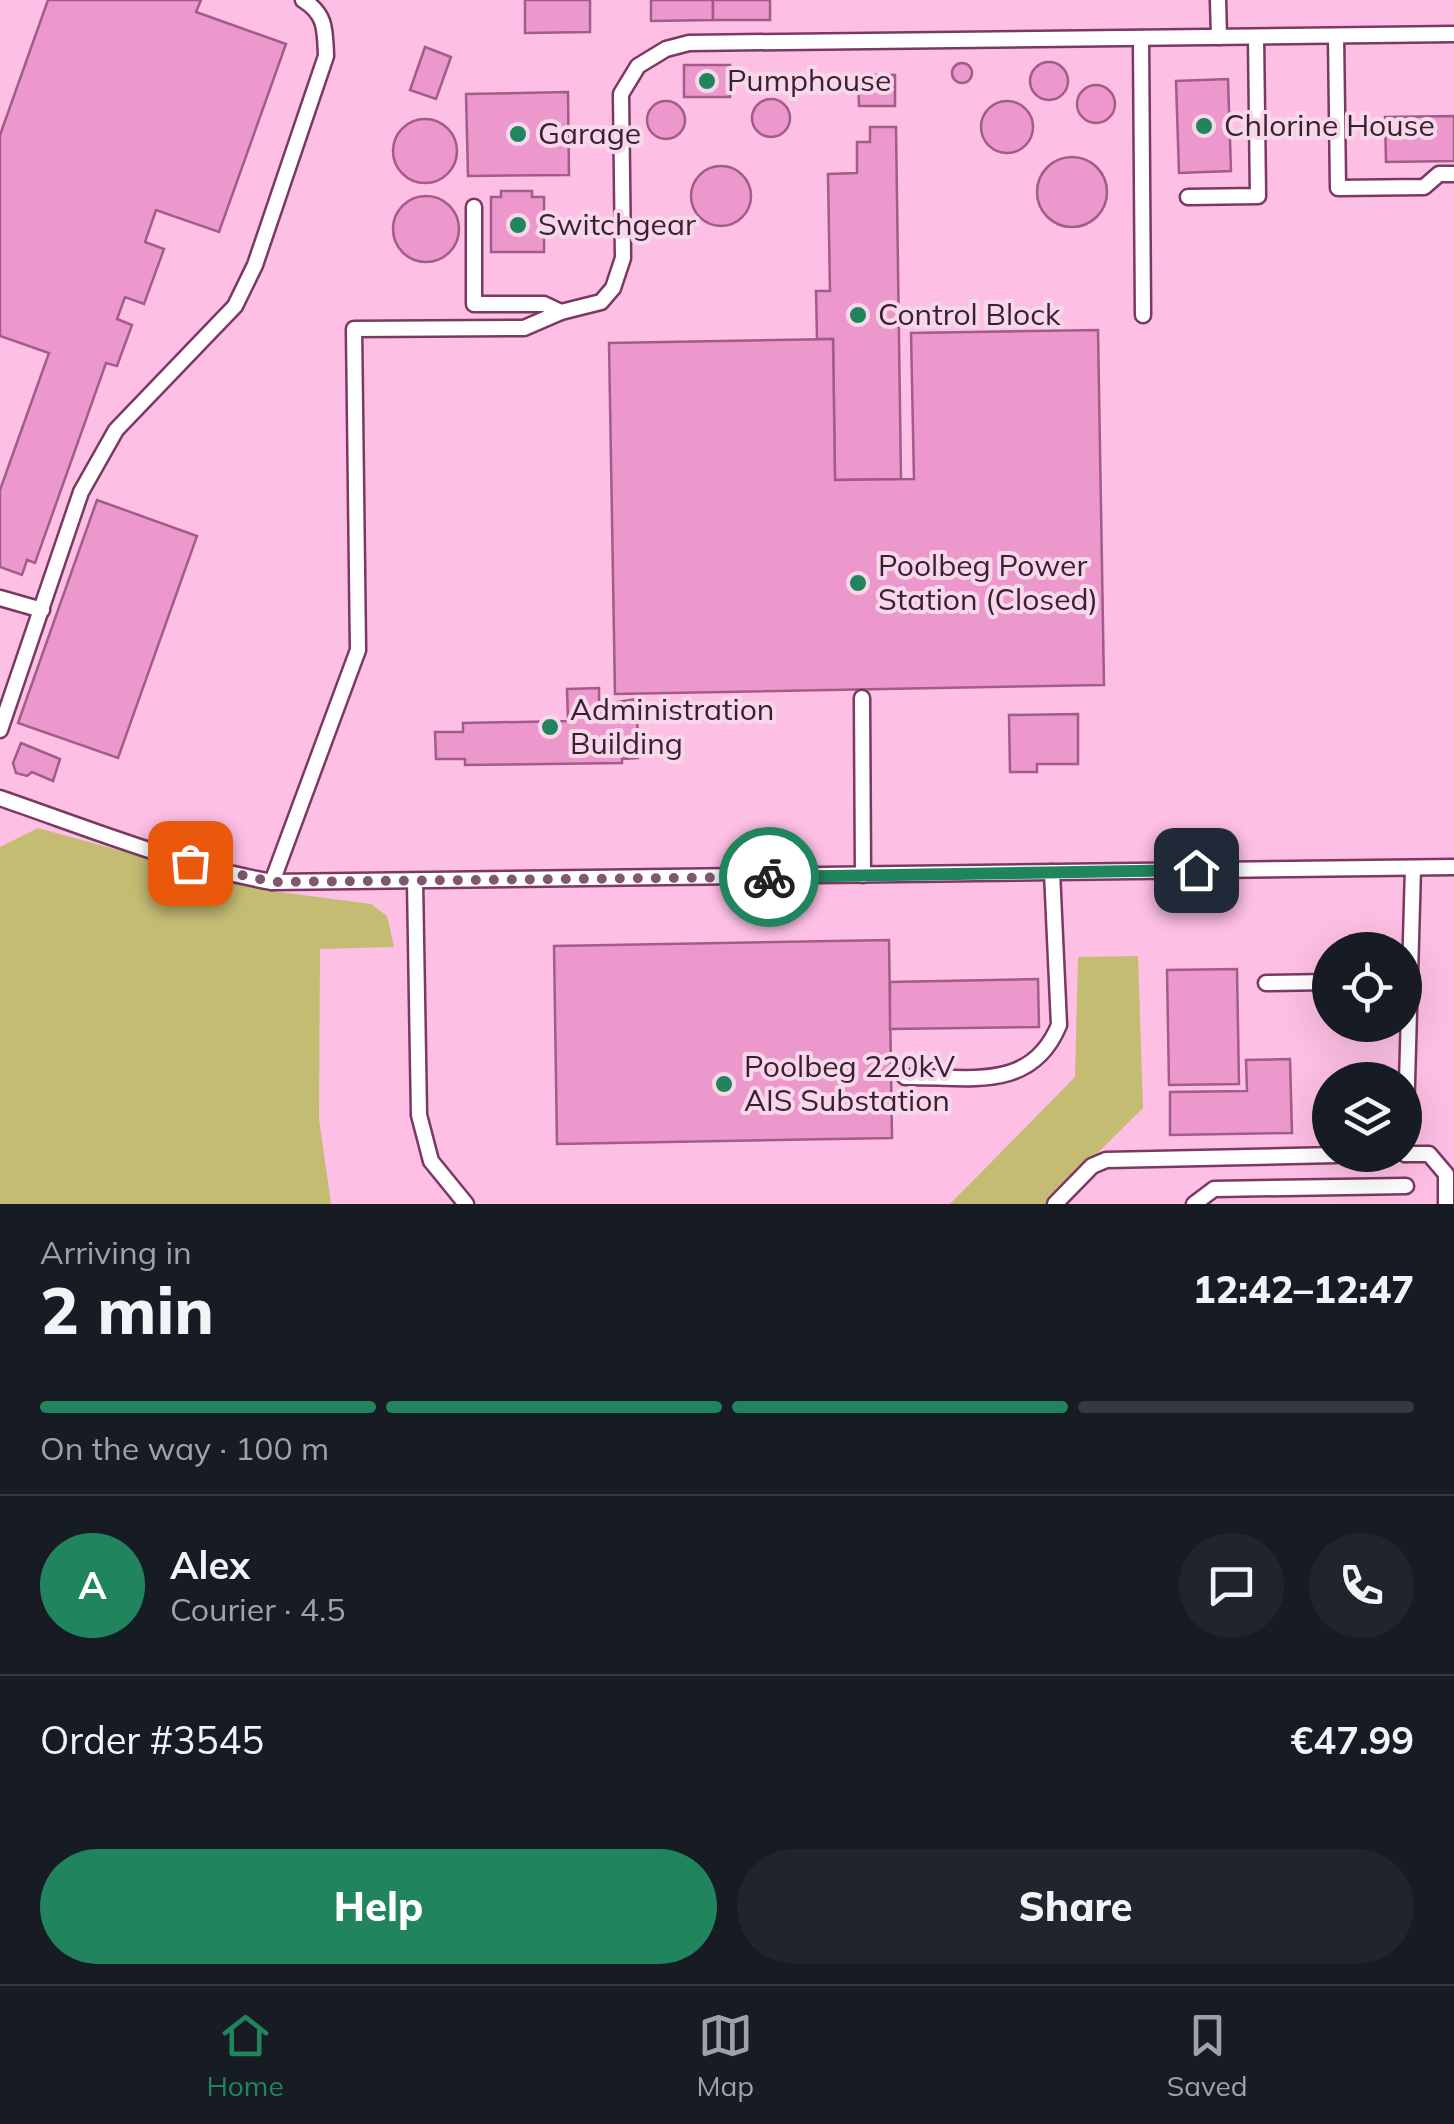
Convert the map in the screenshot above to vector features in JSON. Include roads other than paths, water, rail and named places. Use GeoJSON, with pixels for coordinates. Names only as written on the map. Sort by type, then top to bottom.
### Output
{"type":"FeatureCollection","features":[{"type":"Feature","properties":{"kind":"lane"},"geometry":{"type":"LineString","coordinates":[[0,730],[82,492],[116,430],[223,321],[255,266],[326,56],[325,28],[318,10],[303,0]]}},
{"type":"Feature","properties":{"kind":"lane"},"geometry":{"type":"LineString","coordinates":[[1218,0],[1219,37]]}},
{"type":"Feature","properties":{"kind":"lane"},"geometry":{"type":"LineString","coordinates":[[272,882],[358,650],[354,330],[524,328],[560,312],[601,302],[623,258],[621,94],[638,66],[666,48],[707,43],[1454,34]]}},
{"type":"Feature","properties":{"kind":"lane"},"geometry":{"type":"LineString","coordinates":[[1188,197],[1258,196],[1256,36]]}},
{"type":"Feature","properties":{"kind":"lane"},"geometry":{"type":"LineString","coordinates":[[1336,36],[1338,188],[1424,187],[1438,174],[1454,174]]}},
{"type":"Feature","properties":{"kind":"lane"},"geometry":{"type":"LineString","coordinates":[[1141,38],[1143,314]]}},
{"type":"Feature","properties":{"kind":"lane"},"geometry":{"type":"LineString","coordinates":[[474,207],[474,304],[544,304],[560,312]]}},
{"type":"Feature","properties":{"kind":"lane"},"geometry":{"type":"LineString","coordinates":[[0,598],[42,610]]}},
{"type":"Feature","properties":{"kind":"lane"},"geometry":{"type":"LineString","coordinates":[[862,698],[863,875]]}},
{"type":"Feature","properties":{"kind":"lane"},"geometry":{"type":"LineString","coordinates":[[0,798],[128,844],[221,872],[272,882],[1454,867]]}},
{"type":"Feature","properties":{"kind":"lane"},"geometry":{"type":"LineString","coordinates":[[1410,932],[1413,868]]}},
{"type":"Feature","properties":{"kind":"lane"},"geometry":{"type":"LineString","coordinates":[[906,1077],[1003,1076],[1025,1070],[1050,1046],[1059,1025],[1052,872]]}},
{"type":"Feature","properties":{"kind":"lane"},"geometry":{"type":"LineString","coordinates":[[415,880],[419,1115],[431,1162],[466,1204]]}},
{"type":"Feature","properties":{"kind":"lane"},"geometry":{"type":"LineString","coordinates":[[1266,983],[1312,982]]}},
{"type":"Feature","properties":{"kind":"lane"},"geometry":{"type":"LineString","coordinates":[[1422,1154],[1429,1154],[1446,1174],[1446,1204]]}},
{"type":"Feature","properties":{"kind":"lane"},"geometry":{"type":"LineString","coordinates":[[1055,1204],[1092,1166],[1106,1160],[1312,1156]]}},
{"type":"Feature","properties":{"kind":"lane"},"geometry":{"type":"LineString","coordinates":[[1194,1204],[1214,1189],[1406,1186]]}},
{"type":"Feature","properties":{"kind":"place","name":"Pumphouse"},"geometry":{"type":"Point","coordinates":[707,81]}},
{"type":"Feature","properties":{"kind":"place","name":"Chlorine House"},"geometry":{"type":"Point","coordinates":[1204,126]}},
{"type":"Feature","properties":{"kind":"place","name":"Garage"},"geometry":{"type":"Point","coordinates":[518,134]}},
{"type":"Feature","properties":{"kind":"place","name":"Switchgear"},"geometry":{"type":"Point","coordinates":[518,225]}},
{"type":"Feature","properties":{"kind":"place","name":"Control Block"},"geometry":{"type":"Point","coordinates":[858,315]}},
{"type":"Feature","properties":{"kind":"place","name":"Poolbeg Power Station (Closed)"},"geometry":{"type":"Point","coordinates":[858,583]}},
{"type":"Feature","properties":{"kind":"place","name":"Administration Building"},"geometry":{"type":"Point","coordinates":[550,727]}},
{"type":"Feature","properties":{"kind":"place","name":"Poolbeg 220kV AIS Substation"},"geometry":{"type":"Point","coordinates":[724,1084]}}]}
